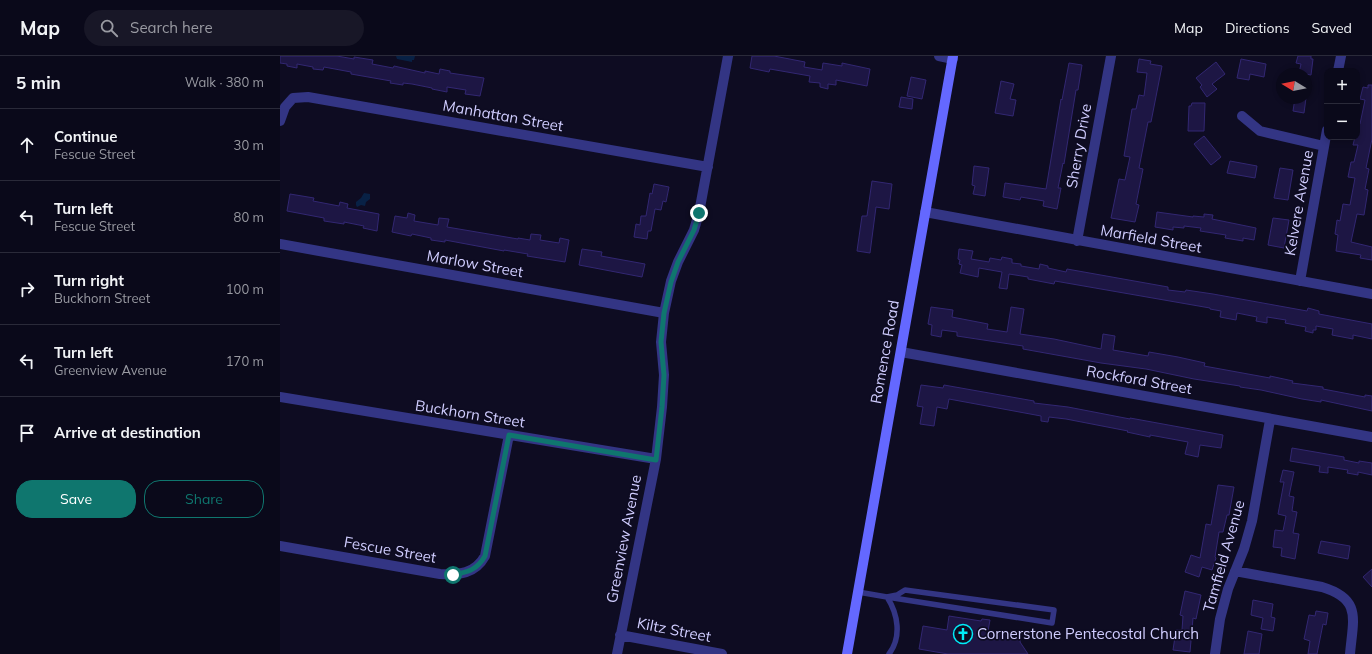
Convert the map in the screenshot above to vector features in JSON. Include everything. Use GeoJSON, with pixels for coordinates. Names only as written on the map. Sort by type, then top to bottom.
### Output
{"type":"FeatureCollection","features":[{"type":"Feature","properties":{"kind":"street","name":"Greenview Avenue"},"geometry":{"type":"LineString","coordinates":[[617,654],[656,460],[664,375],[661,342],[664,313],[678,262],[694,230],[699,213],[728,56]]}},
{"type":"Feature","properties":{"kind":"street"},"geometry":{"type":"LineString","coordinates":[[939,56],[953,57]]}},
{"type":"Feature","properties":{"kind":"street","name":"Sherry Drive"},"geometry":{"type":"LineString","coordinates":[[1077,240],[1110,56]]}},
{"type":"Feature","properties":{"kind":"street"},"geometry":{"type":"LineString","coordinates":[[1339,68],[1341,56]]}},
{"type":"Feature","properties":{"kind":"street","name":"Romence Road"},"geometry":{"type":"LineString","coordinates":[[847,654],[953,57]]}},
{"type":"Feature","properties":{"kind":"street","name":"Manhattan Street"},"geometry":{"type":"LineString","coordinates":[[280,121],[285,107],[293,98],[308,97],[708,167]]}},
{"type":"Feature","properties":{"kind":"street"},"geometry":{"type":"LineString","coordinates":[[1242,116],[1260,131],[1324,146]]}},
{"type":"Feature","properties":{"kind":"street","name":"Kelvere Avenue"},"geometry":{"type":"LineString","coordinates":[[1300,281],[1325,140]]}},
{"type":"Feature","properties":{"kind":"street","name":"Marfield Street"},"geometry":{"type":"LineString","coordinates":[[925,212],[1372,294]]}},
{"type":"Feature","properties":{"kind":"street","name":"Marlow Street"},"geometry":{"type":"LineString","coordinates":[[280,244],[664,313]]}},
{"type":"Feature","properties":{"kind":"street","name":"Rockford Street"},"geometry":{"type":"LineString","coordinates":[[901,352],[1270,420],[1372,437]]}},
{"type":"Feature","properties":{"kind":"street","name":"Buckhorn Street"},"geometry":{"type":"LineString","coordinates":[[280,397],[656,460]]}},
{"type":"Feature","properties":{"kind":"street","name":"Tamfield Avenue"},"geometry":{"type":"LineString","coordinates":[[1215,654],[1220,619],[1228,589],[1236,571],[1252,521],[1270,420]]}},
{"type":"Feature","properties":{"kind":"street","name":"Fescue Street"},"geometry":{"type":"LineString","coordinates":[[280,546],[440,574],[459,574],[474,569],[481,564],[485,556],[509,435]]}},
{"type":"Feature","properties":{"kind":"street"},"geometry":{"type":"LineString","coordinates":[[1236,571],[1322,587],[1342,595],[1352,609],[1350,654]]}},
{"type":"Feature","properties":{"kind":"street","name":"Kiltz Street"},"geometry":{"type":"LineString","coordinates":[[620,635],[722,654]]}},
{"type":"Feature","properties":{"kind":"lane"},"geometry":{"type":"LineString","coordinates":[[858,592],[887,597],[1052,623],[1054,610],[905,590],[897,595],[887,597]]}},
{"type":"Feature","properties":{"kind":"lane"},"geometry":{"type":"LineString","coordinates":[[887,597],[894,607],[898,626],[895,642],[889,654]]}},
{"type":"Feature","properties":{"kind":"water"},"geometry":{"type":"Polygon","coordinates":[[[396,56],[415,56],[412,62],[397,59],[396,56]]]}},
{"type":"Feature","properties":{"kind":"water"},"geometry":{"type":"Polygon","coordinates":[[[364,193],[370,194],[370,199],[366,202],[365,206],[361,205],[357,207],[356,202],[364,193]]]}},
{"type":"Feature","properties":{"kind":"building"},"geometry":{"type":"Polygon","coordinates":[[[280,56],[337,56],[354,59],[354,57],[373,60],[372,64],[393,68],[394,66],[425,73],[425,71],[439,74],[440,69],[450,71],[450,73],[484,78],[480,96],[465,94],[466,90],[447,87],[447,92],[412,84],[403,83],[403,85],[390,83],[391,81],[351,74],[351,72],[324,67],[323,70],[313,69],[313,67],[297,64],[297,68],[287,66],[287,64],[280,63],[280,56]]]}},
{"type":"Feature","properties":{"kind":"building"},"geometry":{"type":"Polygon","coordinates":[[[752,56],[774,56],[805,62],[804,67],[822,70],[823,63],[842,66],[842,63],[870,69],[867,86],[836,80],[836,85],[828,84],[828,89],[820,87],[820,83],[809,82],[810,76],[770,69],[769,72],[750,68],[752,56]]]}},
{"type":"Feature","properties":{"kind":"building"},"geometry":{"type":"Polygon","coordinates":[[[1298,56],[1311,56],[1311,59],[1313,59],[1312,68],[1300,68],[1301,64],[1296,63],[1298,56]]]}},
{"type":"Feature","properties":{"kind":"building"},"geometry":{"type":"Polygon","coordinates":[[[1139,59],[1151,61],[1150,64],[1162,66],[1151,122],[1148,122],[1139,168],[1143,169],[1136,204],[1139,205],[1135,222],[1111,218],[1119,179],[1125,180],[1130,157],[1124,156],[1132,109],[1136,109],[1139,95],[1144,96],[1147,73],[1137,72],[1139,59]]]}},
{"type":"Feature","properties":{"kind":"building"},"geometry":{"type":"Polygon","coordinates":[[[1241,59],[1266,64],[1264,77],[1250,74],[1249,80],[1237,78],[1241,59]]]}},
{"type":"Feature","properties":{"kind":"building"},"geometry":{"type":"Polygon","coordinates":[[[1216,62],[1225,74],[1212,84],[1217,89],[1207,97],[1200,87],[1202,85],[1196,78],[1216,62]]]}},
{"type":"Feature","properties":{"kind":"building"},"geometry":{"type":"Polygon","coordinates":[[[1069,63],[1082,65],[1078,90],[1076,90],[1064,164],[1063,163],[1058,188],[1061,188],[1057,209],[1043,206],[1044,201],[1021,197],[1020,200],[1003,197],[1005,183],[1046,189],[1061,99],[1062,100],[1069,63]]]}},
{"type":"Feature","properties":{"kind":"building"},"geometry":{"type":"Polygon","coordinates":[[[911,77],[926,80],[922,99],[907,96],[911,77]]]}},
{"type":"Feature","properties":{"kind":"building"},"geometry":{"type":"Polygon","coordinates":[[[1001,81],[1014,84],[1010,99],[1016,100],[1013,116],[995,113],[1001,81]]]}},
{"type":"Feature","properties":{"kind":"building"},"geometry":{"type":"Polygon","coordinates":[[[1368,85],[1372,85],[1372,139],[1366,168],[1369,169],[1365,189],[1368,190],[1364,215],[1357,214],[1351,242],[1372,247],[1372,260],[1360,258],[1361,255],[1336,251],[1338,235],[1335,234],[1337,220],[1340,221],[1343,204],[1350,205],[1355,178],[1348,177],[1351,162],[1354,162],[1358,145],[1353,145],[1354,140],[1360,140],[1360,124],[1365,100],[1360,99],[1363,87],[1368,88],[1368,85]]]}},
{"type":"Feature","properties":{"kind":"building"},"geometry":{"type":"Polygon","coordinates":[[[901,97],[913,99],[912,109],[899,107],[901,97]]]}},
{"type":"Feature","properties":{"kind":"building"},"geometry":{"type":"Polygon","coordinates":[[[1192,103],[1205,103],[1204,131],[1188,131],[1189,106],[1191,106],[1192,103]]]}},
{"type":"Feature","properties":{"kind":"building"},"geometry":{"type":"Polygon","coordinates":[[[1294,104],[1305,104],[1304,113],[1293,111],[1294,104]]]}},
{"type":"Feature","properties":{"kind":"building"},"geometry":{"type":"Polygon","coordinates":[[[1204,136],[1221,157],[1211,165],[1194,144],[1204,136]]]}},
{"type":"Feature","properties":{"kind":"building"},"geometry":{"type":"Polygon","coordinates":[[[1230,161],[1257,166],[1255,178],[1227,173],[1230,161]]]}},
{"type":"Feature","properties":{"kind":"building"},"geometry":{"type":"Polygon","coordinates":[[[974,166],[989,168],[985,196],[973,194],[975,186],[972,185],[974,166]]]}},
{"type":"Feature","properties":{"kind":"building"},"geometry":{"type":"Polygon","coordinates":[[[1280,168],[1293,170],[1288,200],[1274,198],[1280,168]]]}},
{"type":"Feature","properties":{"kind":"building"},"geometry":{"type":"Polygon","coordinates":[[[872,181],[892,184],[889,209],[876,207],[870,253],[857,251],[862,216],[867,216],[872,181]]]}},
{"type":"Feature","properties":{"kind":"building"},"geometry":{"type":"Polygon","coordinates":[[[654,184],[669,187],[666,202],[663,201],[661,210],[655,209],[651,231],[648,231],[647,239],[634,237],[636,224],[640,225],[641,216],[646,216],[650,193],[652,194],[654,184]]]}},
{"type":"Feature","properties":{"kind":"building"},"geometry":{"type":"Polygon","coordinates":[[[290,194],[314,198],[313,201],[339,206],[340,202],[348,204],[347,208],[379,214],[377,231],[363,228],[364,226],[344,222],[344,224],[324,221],[324,218],[287,211],[290,194]]]}},
{"type":"Feature","properties":{"kind":"building"},"geometry":{"type":"Polygon","coordinates":[[[1157,212],[1193,217],[1204,217],[1204,214],[1213,215],[1212,219],[1256,228],[1254,240],[1243,238],[1243,241],[1225,238],[1226,235],[1200,231],[1201,228],[1184,226],[1184,228],[1173,227],[1173,230],[1155,227],[1157,212]]]}},
{"type":"Feature","properties":{"kind":"building"},"geometry":{"type":"Polygon","coordinates":[[[408,213],[415,215],[414,221],[438,225],[439,218],[449,219],[447,227],[518,239],[530,240],[531,234],[541,235],[540,240],[559,243],[560,238],[569,240],[565,262],[527,256],[528,254],[445,240],[445,242],[431,240],[431,238],[412,234],[411,236],[392,232],[395,216],[407,218],[408,213]]]}},
{"type":"Feature","properties":{"kind":"building"},"geometry":{"type":"Polygon","coordinates":[[[1273,218],[1289,220],[1284,248],[1268,245],[1273,218]]]}},
{"type":"Feature","properties":{"kind":"building"},"geometry":{"type":"Polygon","coordinates":[[[582,249],[602,252],[601,256],[645,264],[642,277],[579,265],[582,249]]]}},
{"type":"Feature","properties":{"kind":"building"},"geometry":{"type":"Polygon","coordinates":[[[959,249],[973,251],[971,259],[989,262],[990,258],[1001,260],[1002,257],[1012,259],[1012,263],[1021,264],[1021,266],[1039,269],[1040,264],[1048,266],[1048,268],[1066,272],[1067,269],[1168,287],[1168,290],[1185,292],[1186,290],[1213,294],[1307,311],[1308,308],[1319,311],[1319,314],[1372,324],[1372,339],[1353,335],[1353,339],[1332,335],[1333,329],[1316,326],[1316,330],[1313,330],[1313,333],[1305,331],[1306,327],[1285,323],[1286,320],[1267,317],[1267,323],[1256,321],[1257,317],[1237,313],[1236,320],[1220,317],[1221,311],[1210,308],[1055,281],[1054,284],[1009,274],[1007,289],[999,288],[1002,272],[979,268],[978,277],[960,273],[962,265],[959,264],[960,260],[958,259],[959,249]]]}},
{"type":"Feature","properties":{"kind":"building"},"geometry":{"type":"Polygon","coordinates":[[[931,307],[953,310],[952,317],[988,324],[987,329],[1007,332],[1011,307],[1024,309],[1020,334],[1054,339],[1101,349],[1103,334],[1115,336],[1113,350],[1148,356],[1149,352],[1178,357],[1205,363],[1204,366],[1270,378],[1270,376],[1293,381],[1292,383],[1323,387],[1323,389],[1365,397],[1365,395],[1372,396],[1372,411],[1321,400],[1321,402],[1302,399],[1146,369],[1101,363],[1023,349],[1023,346],[957,336],[957,332],[942,330],[941,337],[931,335],[932,325],[928,324],[931,307]]]}},
{"type":"Feature","properties":{"kind":"building"},"geometry":{"type":"Polygon","coordinates":[[[921,385],[943,388],[944,385],[1034,401],[1034,403],[1068,407],[1223,435],[1221,448],[1200,445],[1198,457],[1185,454],[1188,442],[1150,435],[1150,437],[1127,432],[1128,431],[1066,419],[1049,417],[1048,422],[1041,421],[1041,416],[949,399],[947,409],[937,407],[934,426],[920,424],[923,407],[917,406],[921,385]]]}},
{"type":"Feature","properties":{"kind":"building"},"geometry":{"type":"Polygon","coordinates":[[[1292,448],[1344,457],[1344,460],[1359,463],[1359,461],[1372,463],[1372,475],[1358,472],[1358,475],[1347,473],[1348,470],[1328,467],[1328,473],[1319,472],[1320,466],[1290,461],[1292,448]]]}},
{"type":"Feature","properties":{"kind":"building"},"geometry":{"type":"Polygon","coordinates":[[[1283,470],[1294,472],[1289,496],[1294,497],[1292,511],[1297,512],[1293,533],[1299,534],[1295,559],[1281,556],[1282,548],[1273,547],[1275,530],[1283,531],[1286,516],[1278,514],[1284,482],[1280,482],[1283,470]]]}},
{"type":"Feature","properties":{"kind":"building"},"geometry":{"type":"Polygon","coordinates":[[[1218,485],[1234,487],[1229,515],[1227,515],[1223,532],[1219,532],[1216,558],[1212,570],[1202,567],[1199,577],[1185,572],[1191,555],[1200,558],[1206,524],[1211,525],[1218,485]]]}},
{"type":"Feature","properties":{"kind":"building"},"geometry":{"type":"Polygon","coordinates":[[[1321,541],[1350,546],[1348,559],[1318,553],[1321,541]]]}},
{"type":"Feature","properties":{"kind":"building"},"geometry":{"type":"Polygon","coordinates":[[[1372,569],[1372,587],[1363,577],[1372,569]]]}},
{"type":"Feature","properties":{"kind":"building"},"geometry":{"type":"Polygon","coordinates":[[[1185,591],[1201,595],[1196,619],[1193,618],[1190,652],[1173,650],[1176,630],[1182,630],[1183,616],[1180,615],[1185,591]]]}},
{"type":"Feature","properties":{"kind":"building"},"geometry":{"type":"Polygon","coordinates":[[[1253,600],[1273,604],[1271,617],[1275,618],[1273,631],[1261,629],[1263,618],[1251,615],[1253,600]]]}},
{"type":"Feature","properties":{"kind":"building"},"geometry":{"type":"Polygon","coordinates":[[[1316,611],[1328,613],[1326,625],[1323,624],[1317,654],[1308,654],[1310,641],[1304,639],[1309,615],[1315,616],[1316,611]]]}},
{"type":"Feature","properties":{"kind":"building","name":"Cornerstone Pentecostal Church"},"geometry":{"type":"Polygon","coordinates":[[[949,616],[981,621],[982,619],[990,620],[988,631],[1021,637],[1020,642],[1028,654],[948,654],[919,649],[923,626],[947,630],[949,616]]]}},
{"type":"Feature","properties":{"kind":"building"},"geometry":{"type":"Polygon","coordinates":[[[1248,631],[1262,634],[1259,654],[1244,654],[1248,631]]]}},
{"type":"Feature","properties":{"kind":"place","name":"Cornerstone Pentecostal Church"},"geometry":{"type":"Point","coordinates":[963,634]}},
{"type":"Feature","properties":{"kind":"route"},"geometry":{"type":"LineString","coordinates":[[453,575],[474,569],[481,564],[485,556],[509,435],[656,460],[664,375],[661,329],[671,282],[678,262],[694,230],[699,213]]}}]}
